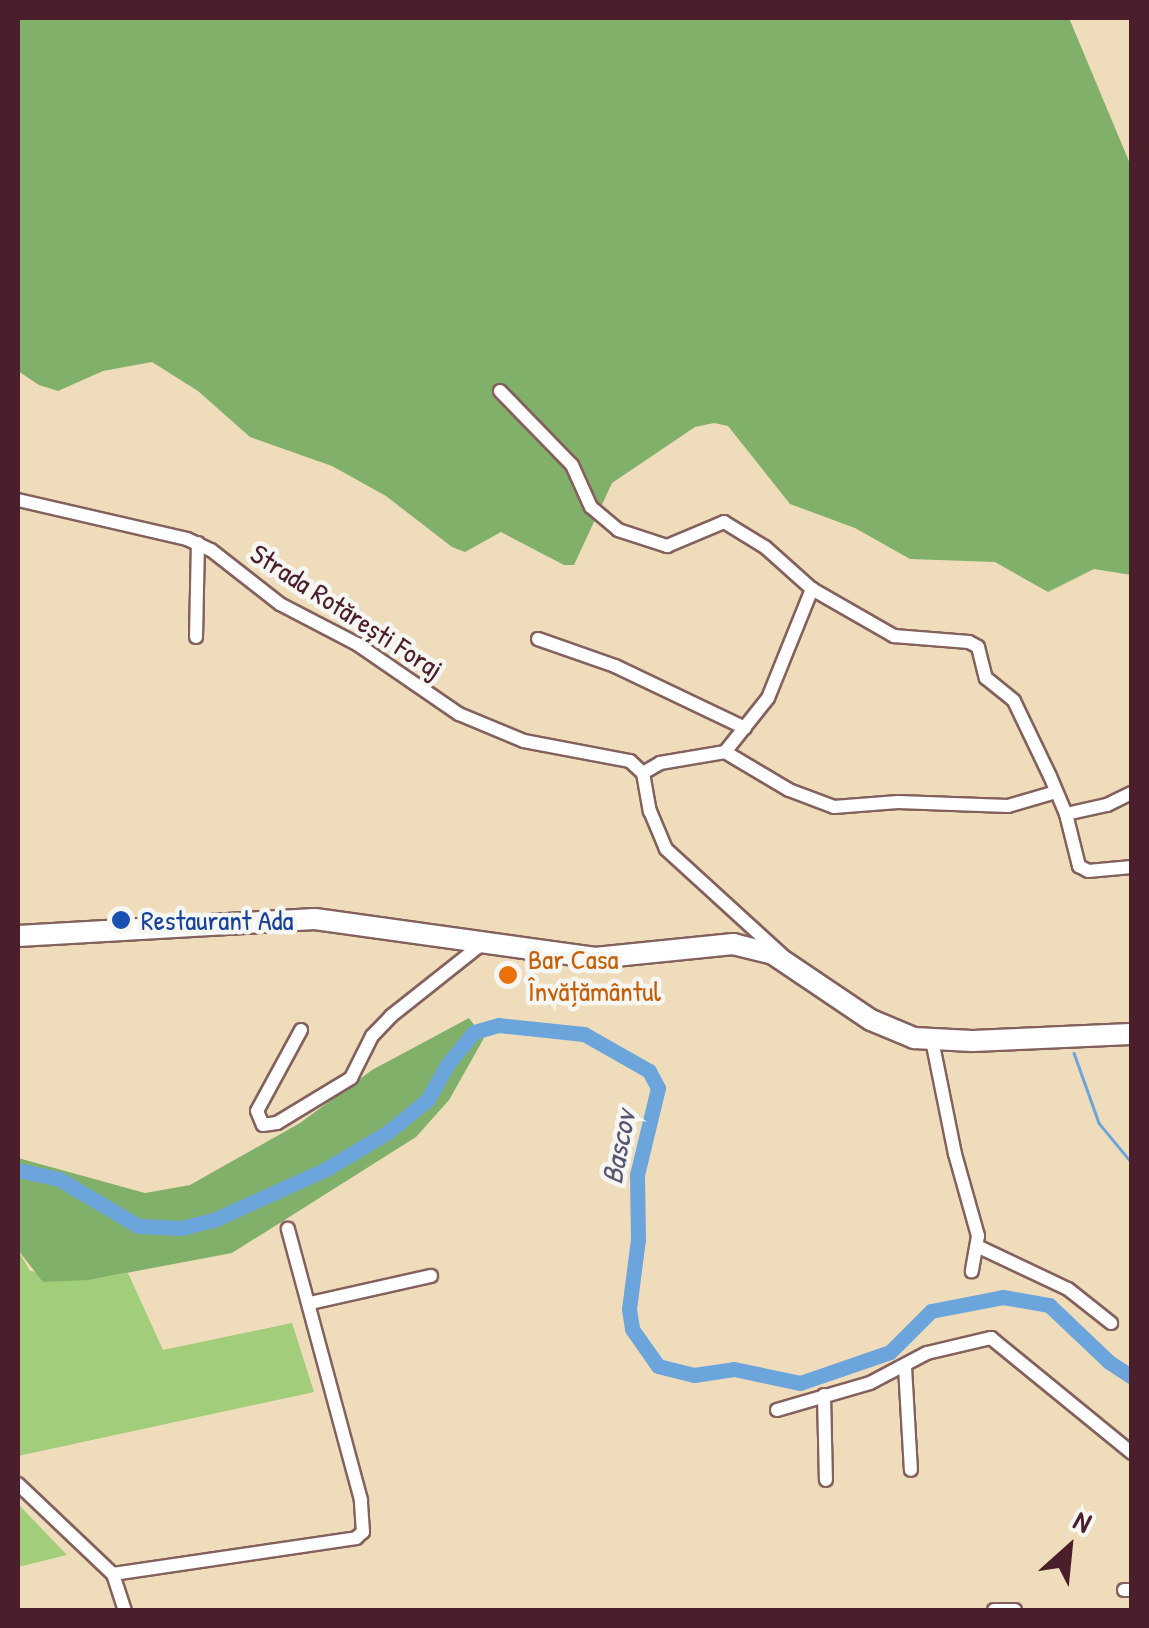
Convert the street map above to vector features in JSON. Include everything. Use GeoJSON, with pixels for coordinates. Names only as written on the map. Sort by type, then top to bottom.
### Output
{"type":"FeatureCollection","features":[{"type":"Feature","properties":{"kind":"highway"},"geometry":{"type":"LineString","coordinates":[[18,936],[315,919],[595,958],[733,944],[760,949],[788,962],[871,1020],[932,1040],[1132,1034]]}},
{"type":"Feature","properties":{"kind":"street"},"geometry":{"type":"LineString","coordinates":[[500,391],[572,466],[592,507],[606,523],[648,543],[667,546],[724,522],[765,547],[812,589],[894,636],[969,642],[978,647],[986,678],[1014,701],[1066,814],[1082,870],[1132,867]]}},
{"type":"Feature","properties":{"kind":"street","name":"Strada Rotărești Foraj"},"geometry":{"type":"LineString","coordinates":[[18,500],[198,544],[280,604],[357,644],[460,714],[524,741],[621,756],[643,773]]}},
{"type":"Feature","properties":{"kind":"street"},"geometry":{"type":"LineString","coordinates":[[196,637],[198,544]]}},
{"type":"Feature","properties":{"kind":"street"},"geometry":{"type":"LineString","coordinates":[[725,752],[779,676],[812,589]]}},
{"type":"Feature","properties":{"kind":"street"},"geometry":{"type":"LineString","coordinates":[[538,639],[616,666],[745,728]]}},
{"type":"Feature","properties":{"kind":"street"},"geometry":{"type":"LineString","coordinates":[[788,962],[771,942],[750,930],[666,850],[650,811],[643,773],[660,763],[725,752],[789,790],[834,807],[898,802],[1008,806],[1056,792]]}},
{"type":"Feature","properties":{"kind":"street"},"geometry":{"type":"LineString","coordinates":[[1066,814],[1107,805],[1132,793]]}},
{"type":"Feature","properties":{"kind":"street"},"geometry":{"type":"LineString","coordinates":[[733,944],[750,930]]}},
{"type":"Feature","properties":{"kind":"street"},"geometry":{"type":"LineString","coordinates":[[301,1030],[257,1112],[263,1125],[277,1123],[351,1078],[372,1036],[391,1016],[484,942]]}},
{"type":"Feature","properties":{"kind":"street"},"geometry":{"type":"LineString","coordinates":[[932,1040],[979,1247],[972,1270]]}},
{"type":"Feature","properties":{"kind":"street"},"geometry":{"type":"LineString","coordinates":[[113,1574],[356,1538],[363,1532],[361,1500],[288,1229]]}},
{"type":"Feature","properties":{"kind":"street"},"geometry":{"type":"LineString","coordinates":[[979,1247],[1068,1289],[1111,1322]]}},
{"type":"Feature","properties":{"kind":"street"},"geometry":{"type":"LineString","coordinates":[[310,1304],[431,1276]]}},
{"type":"Feature","properties":{"kind":"street"},"geometry":{"type":"LineString","coordinates":[[777,1410],[870,1383],[928,1353],[990,1338],[1132,1453]]}},
{"type":"Feature","properties":{"kind":"street"},"geometry":{"type":"LineString","coordinates":[[905,1367],[912,1470]]}},
{"type":"Feature","properties":{"kind":"street"},"geometry":{"type":"LineString","coordinates":[[824,1395],[826,1480]]}},
{"type":"Feature","properties":{"kind":"street"},"geometry":{"type":"LineString","coordinates":[[18,1484],[113,1574],[125,1610]]}},
{"type":"Feature","properties":{"kind":"street"},"geometry":{"type":"LineString","coordinates":[[994,1610],[1015,1610]]}},
{"type":"Feature","properties":{"kind":"green space"},"geometry":{"type":"Polygon","coordinates":[[[18,18],[1069,18],[1131,166],[1131,575],[1094,569],[1048,592],[995,562],[910,559],[855,528],[790,504],[728,426],[714,423],[695,427],[612,483],[574,565],[564,565],[501,532],[465,552],[452,547],[386,496],[332,466],[250,437],[198,391],[152,362],[103,371],[58,391],[39,385],[18,371],[18,18]]]}},
{"type":"Feature","properties":{"kind":"green space"},"geometry":{"type":"Polygon","coordinates":[[[469,1018],[484,1038],[449,1100],[416,1137],[232,1253],[89,1280],[43,1282],[18,1250],[18,1158],[145,1193],[190,1185],[300,1123],[372,1070],[469,1018]]]}},
{"type":"Feature","properties":{"kind":"green space"},"geometry":{"type":"Polygon","coordinates":[[[18,1250],[30,1271],[89,1280],[128,1273],[163,1350],[292,1323],[314,1392],[18,1456],[18,1250]]]}},
{"type":"Feature","properties":{"kind":"green space"},"geometry":{"type":"Polygon","coordinates":[[[18,1504],[67,1555],[18,1567],[18,1504]]]}},
{"type":"Feature","properties":{"kind":"waterway","name":"Bascov"},"geometry":{"type":"LineString","coordinates":[[18,1170],[59,1179],[138,1226],[181,1228],[216,1219],[326,1169],[388,1132],[428,1099],[446,1066],[474,1032],[498,1025],[584,1034],[649,1071],[658,1088],[637,1175],[638,1239],[629,1309],[632,1329],[658,1366],[694,1375],[734,1369],[800,1383],[890,1352],[931,1311],[1003,1297],[1049,1305],[1109,1362],[1132,1377]]}},
{"type":"Feature","properties":{"kind":"waterway"},"geometry":{"type":"LineString","coordinates":[[1074,1053],[1099,1123],[1132,1163]]}},
{"type":"Feature","properties":{"kind":"place","name":"Restaurant Ada"},"geometry":{"type":"Point","coordinates":[121,920]}},
{"type":"Feature","properties":{"kind":"place","name":"Bar Casa Învățământul"},"geometry":{"type":"Point","coordinates":[508,975]}}]}
